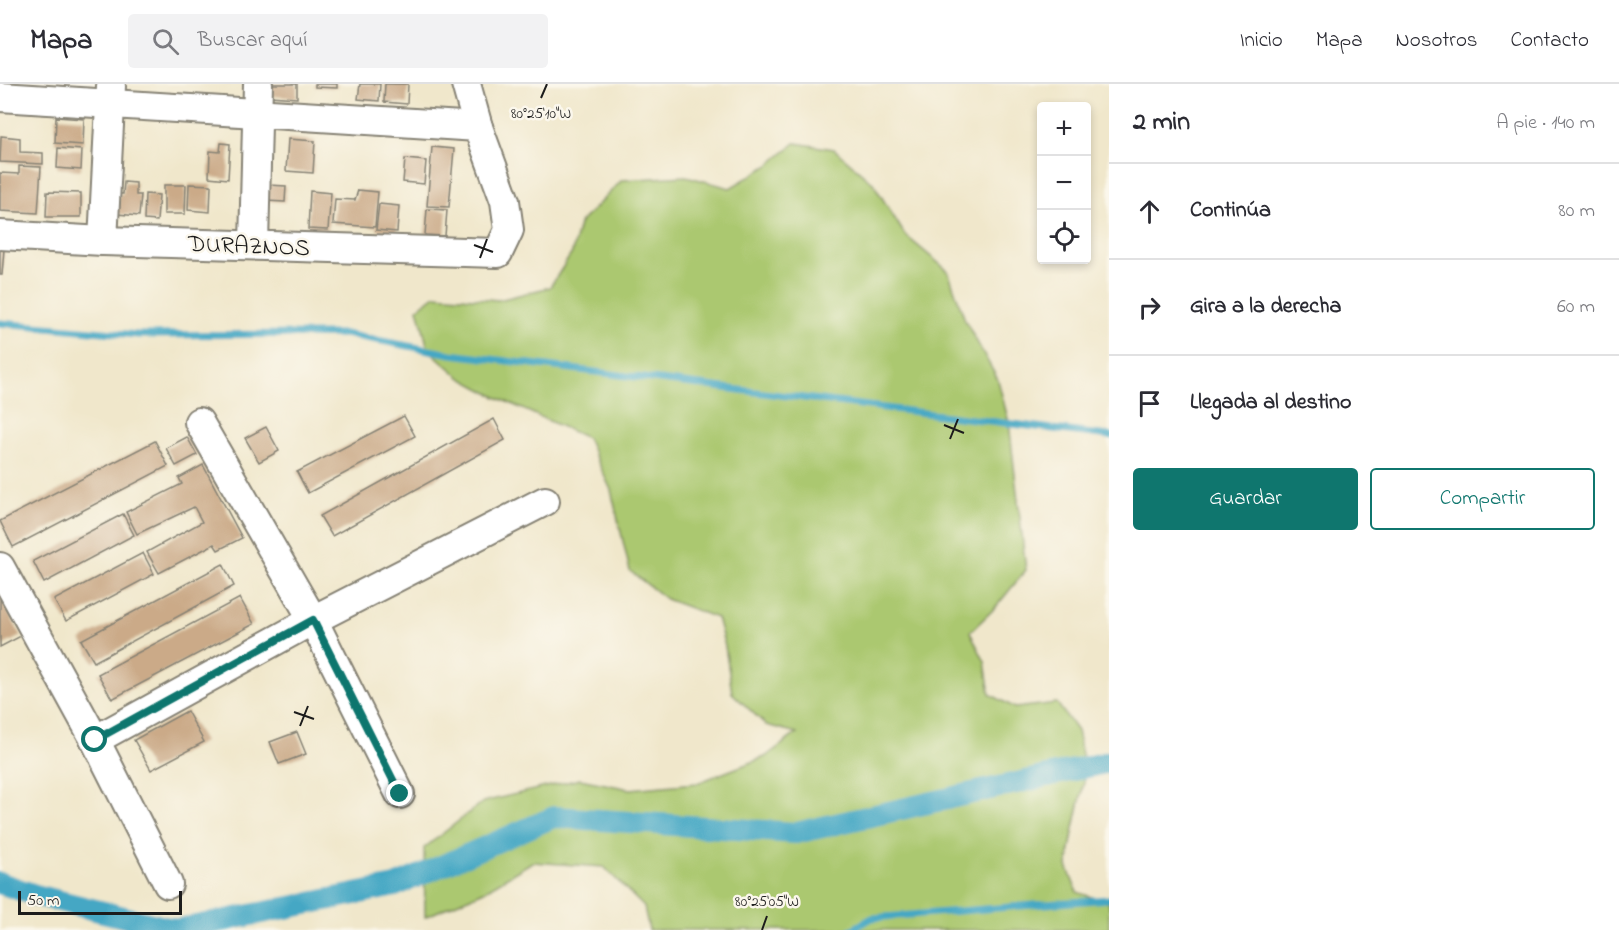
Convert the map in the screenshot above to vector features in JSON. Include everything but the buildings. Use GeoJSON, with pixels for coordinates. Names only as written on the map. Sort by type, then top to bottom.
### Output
{"type":"FeatureCollection","features":[{"type":"Feature","properties":{"kind":"street"},"geometry":{"type":"LineString","coordinates":[[254,244],[258,84]]}},
{"type":"Feature","properties":{"kind":"street"},"geometry":{"type":"LineString","coordinates":[[0,97],[110,94],[257,114],[478,127],[466,84]]}},
{"type":"Feature","properties":{"kind":"street"},"geometry":{"type":"LineString","coordinates":[[103,241],[110,94]]}},
{"type":"Feature","properties":{"kind":"street","name":"DURAZNOS"},"geometry":{"type":"LineString","coordinates":[[0,236],[498,253],[509,230],[505,201],[478,127]]}},
{"type":"Feature","properties":{"kind":"street"},"geometry":{"type":"LineString","coordinates":[[199,423],[313,620],[400,794]]}},
{"type":"Feature","properties":{"kind":"street"},"geometry":{"type":"LineString","coordinates":[[95,740],[313,620],[545,501]]}},
{"type":"Feature","properties":{"kind":"street"},"geometry":{"type":"LineString","coordinates":[[0,567],[95,740],[168,884]]}},
{"type":"Feature","properties":{"kind":"green space"},"geometry":{"type":"Polygon","coordinates":[[[795,143],[834,149],[873,183],[905,235],[948,271],[965,320],[998,380],[1009,423],[1026,570],[995,608],[970,632],[985,662],[990,694],[1015,708],[1057,703],[1077,731],[1086,773],[1067,866],[1077,892],[1109,903],[1109,930],[649,930],[644,907],[604,867],[532,862],[484,891],[425,917],[424,848],[483,802],[580,779],[630,789],[697,783],[765,757],[797,733],[766,725],[732,693],[725,646],[717,618],[666,599],[630,571],[611,490],[587,438],[496,397],[461,378],[428,349],[418,308],[435,295],[499,300],[550,287],[572,253],[579,224],[622,180],[686,176],[730,188],[769,165],[795,143]]]}},
{"type":"Feature","properties":{"kind":"waterway"},"geometry":{"type":"LineString","coordinates":[[0,323],[138,335],[344,334],[451,354],[1109,436]]}},
{"type":"Feature","properties":{"kind":"waterway"},"geometry":{"type":"LineString","coordinates":[[0,883],[35,895],[176,930],[395,886],[554,817],[796,833],[1109,762]]}},
{"type":"Feature","properties":{"kind":"waterway"},"geometry":{"type":"LineString","coordinates":[[851,930],[872,918],[1109,899]]}},
{"type":"Feature","properties":{"kind":"route"},"geometry":{"type":"LineString","coordinates":[[95,740],[313,620],[400,794]]}}]}
